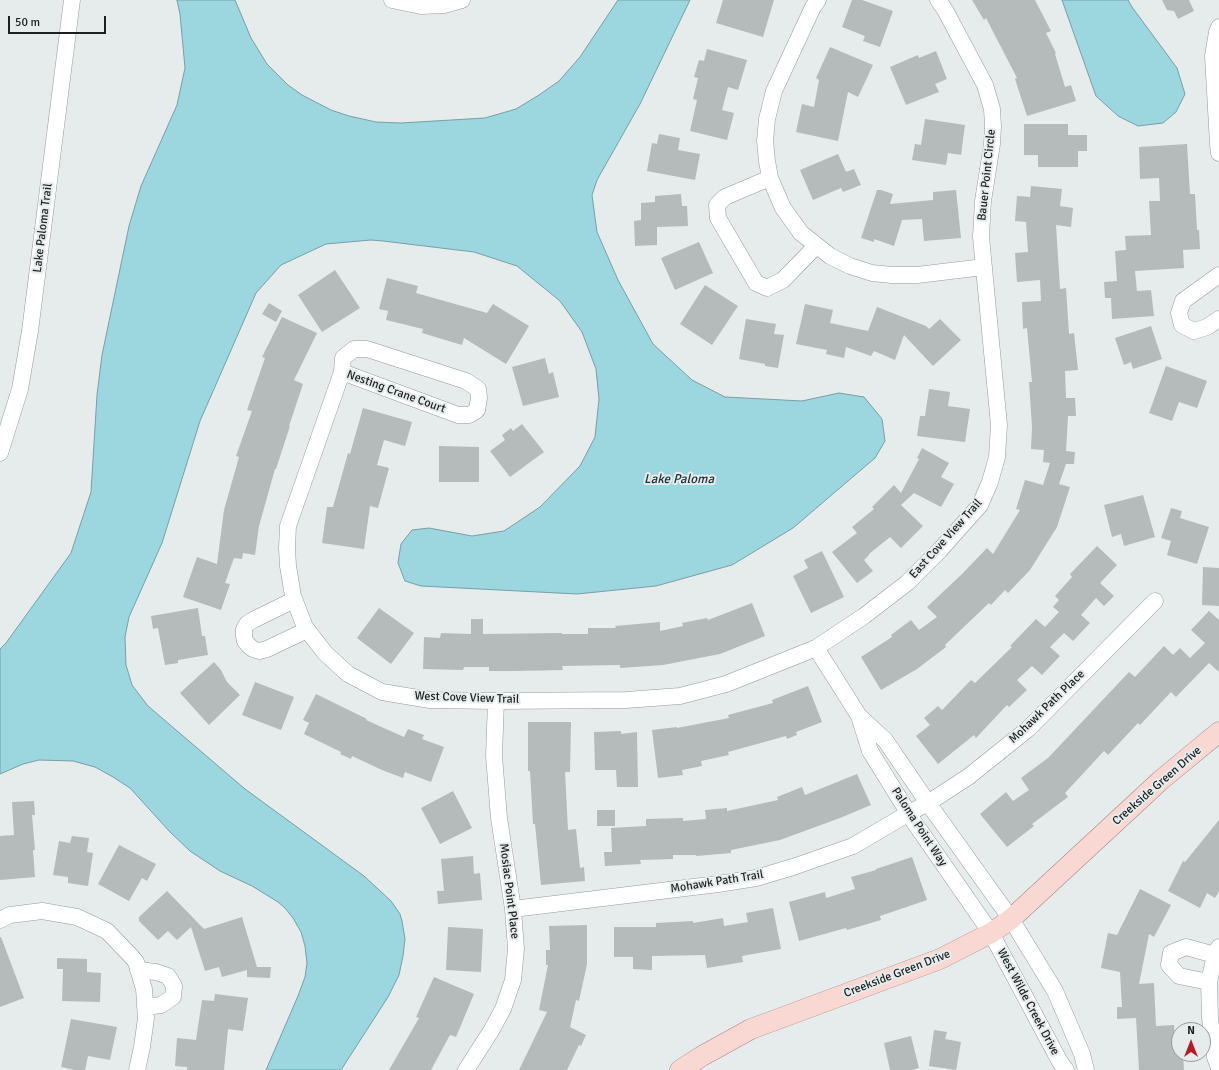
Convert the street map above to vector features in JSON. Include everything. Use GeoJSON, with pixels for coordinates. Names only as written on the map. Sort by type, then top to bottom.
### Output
{"type":"FeatureCollection","features":[{"type":"Feature","properties":{"kind":"main road","name":"Creekside Green Drive"},"geometry":{"type":"LineString","coordinates":[[680,1070],[750,1029],[940,959],[991,933],[1011,919],[1161,780],[1219,732]]}},
{"type":"Feature","properties":{"kind":"street","name":"Lake Paloma Trail"},"geometry":{"type":"LineString","coordinates":[[0,454],[20,389],[30,331],[72,0]]}},
{"type":"Feature","properties":{"kind":"street"},"geometry":{"type":"LineString","coordinates":[[392,0],[421,6],[444,5],[462,0]]}},
{"type":"Feature","properties":{"kind":"street"},"geometry":{"type":"LineString","coordinates":[[818,0],[813,7],[774,91],[767,119],[765,141],[770,178],[782,208],[801,233],[816,246],[830,256],[850,266],[872,273],[917,275],[984,267]]}},
{"type":"Feature","properties":{"kind":"street","name":"Bauer Point Circle"},"geometry":{"type":"LineString","coordinates":[[938,0],[945,10],[985,84],[992,109],[992,144],[983,201],[981,237],[984,267]]}},
{"type":"Feature","properties":{"kind":"street"},"geometry":{"type":"LineString","coordinates":[[1218,30],[1214,56],[1219,153]]}},
{"type":"Feature","properties":{"kind":"street"},"geometry":{"type":"LineString","coordinates":[[770,178],[725,197],[717,205],[718,218],[756,284],[767,288],[783,280],[816,246]]}},
{"type":"Feature","properties":{"kind":"street","name":"East Cove View Trail"},"geometry":{"type":"LineString","coordinates":[[816,648],[864,616],[907,582],[940,550],[980,505],[990,482],[997,457],[999,425],[984,267]]}},
{"type":"Feature","properties":{"kind":"street"},"geometry":{"type":"LineString","coordinates":[[1219,275],[1183,301],[1179,313],[1182,325],[1194,331],[1207,327],[1219,319]]}},
{"type":"Feature","properties":{"kind":"street","name":"Nesting Crane Court"},"geometry":{"type":"LineString","coordinates":[[354,349],[367,349],[466,381],[478,389],[479,398],[477,410],[469,415],[458,415],[342,372],[343,358],[354,349]]}},
{"type":"Feature","properties":{"kind":"street","name":"West Cove View Trail"},"geometry":{"type":"LineString","coordinates":[[342,372],[288,526],[287,548],[288,566],[294,600],[305,627],[324,653],[348,674],[382,692],[430,700],[626,700],[680,696],[726,684],[816,648]]}},
{"type":"Feature","properties":{"kind":"street"},"geometry":{"type":"LineString","coordinates":[[294,600],[247,624],[244,629],[245,641],[253,649],[259,651],[267,649],[307,630]]}},
{"type":"Feature","properties":{"kind":"street","name":"Mohawk Path Place"},"geometry":{"type":"LineString","coordinates":[[909,813],[928,804],[968,777],[1028,729],[1155,601]]}},
{"type":"Feature","properties":{"kind":"street","name":"Paloma Point Way"},"geometry":{"type":"LineString","coordinates":[[816,648],[859,716],[870,751],[909,813],[991,933]]}},
{"type":"Feature","properties":{"kind":"street","name":"Mosiac Point Place"},"geometry":{"type":"LineString","coordinates":[[466,1070],[503,1009],[513,980],[516,949],[513,909],[499,818],[494,756],[496,700]]}},
{"type":"Feature","properties":{"kind":"street","name":"Paloma Point Way"},"geometry":{"type":"LineString","coordinates":[[859,716],[885,740],[928,804],[1011,919]]}},
{"type":"Feature","properties":{"kind":"street","name":"Mohawk Path Trail"},"geometry":{"type":"LineString","coordinates":[[513,909],[756,878],[853,846],[909,813]]}},
{"type":"Feature","properties":{"kind":"street"},"geometry":{"type":"LineString","coordinates":[[0,920],[10,915],[42,911],[77,917],[107,932],[137,966],[144,989],[145,1025],[142,1047],[136,1070]]}},
{"type":"Feature","properties":{"kind":"street","name":"West Wilde Creek Drive"},"geometry":{"type":"LineString","coordinates":[[1011,919],[1055,991],[1082,1054],[1086,1070]]}},
{"type":"Feature","properties":{"kind":"street","name":"West Wilde Creek Drive"},"geometry":{"type":"LineString","coordinates":[[991,933],[1060,1062],[1066,1070]]}},
{"type":"Feature","properties":{"kind":"street"},"geometry":{"type":"LineString","coordinates":[[1209,982],[1179,976],[1169,965],[1171,953],[1186,947],[1217,951],[1209,982],[1210,1018],[1215,1057],[1219,1068]]}},
{"type":"Feature","properties":{"kind":"street"},"geometry":{"type":"LineString","coordinates":[[137,966],[168,976],[174,986],[173,997],[161,1005],[145,1007]]}},
{"type":"Feature","properties":{"kind":"water","name":"Lake Paloma"},"geometry":{"type":"Polygon","coordinates":[[[177,0],[235,0],[251,38],[267,64],[288,85],[302,95],[331,110],[376,122],[401,123],[485,118],[516,109],[559,81],[580,57],[618,0],[690,0],[640,104],[597,180],[592,195],[597,232],[618,280],[653,344],[692,380],[725,397],[802,401],[839,393],[864,397],[882,419],[885,441],[875,458],[793,528],[732,565],[656,586],[577,594],[421,586],[405,581],[398,563],[401,544],[412,530],[429,528],[472,536],[504,531],[540,507],[580,466],[595,437],[599,399],[596,369],[582,332],[560,301],[517,266],[474,252],[383,241],[371,240],[326,244],[281,265],[256,293],[200,421],[162,543],[129,617],[125,637],[126,665],[132,685],[148,706],[245,789],[364,876],[391,901],[400,914],[405,939],[399,975],[388,997],[341,1070],[266,1070],[298,996],[305,977],[307,963],[305,946],[301,932],[285,908],[252,886],[220,871],[190,851],[170,832],[130,788],[95,767],[73,761],[39,760],[23,764],[0,774],[0,649],[6,643],[71,553],[91,492],[97,395],[102,355],[129,226],[141,186],[177,105],[185,68],[180,14],[177,0]]]}},
{"type":"Feature","properties":{"kind":"water"},"geometry":{"type":"Polygon","coordinates":[[[1062,0],[1128,0],[1177,68],[1185,94],[1176,112],[1163,123],[1138,126],[1118,116],[1096,96],[1062,0]]]}},
{"type":"Feature","properties":{"kind":"building"},"geometry":{"type":"Polygon","coordinates":[[[723,0],[774,0],[763,37],[716,23],[723,0]]]}},
{"type":"Feature","properties":{"kind":"building"},"geometry":{"type":"Polygon","coordinates":[[[852,0],[862,0],[893,11],[880,47],[863,41],[865,36],[842,27],[852,0]]]}},
{"type":"Feature","properties":{"kind":"building"},"geometry":{"type":"Polygon","coordinates":[[[972,0],[1035,0],[1051,31],[1046,33],[1056,53],[1055,54],[1065,87],[1071,85],[1076,101],[1027,116],[1015,79],[1017,78],[986,18],[984,20],[972,0]]]}},
{"type":"Feature","properties":{"kind":"building"},"geometry":{"type":"Polygon","coordinates":[[[1162,0],[1189,0],[1194,11],[1178,19],[1174,11],[1167,10],[1162,0]]]}},
{"type":"Feature","properties":{"kind":"building"},"geometry":{"type":"Polygon","coordinates":[[[830,47],[873,65],[858,97],[848,92],[838,141],[796,132],[802,104],[814,107],[819,80],[816,78],[830,47]]]}},
{"type":"Feature","properties":{"kind":"building"},"geometry":{"type":"Polygon","coordinates":[[[707,49],[747,60],[738,90],[728,87],[722,110],[734,113],[727,140],[690,131],[697,100],[693,99],[698,78],[694,77],[699,60],[704,61],[707,49]]]}},
{"type":"Feature","properties":{"kind":"building"},"geometry":{"type":"Polygon","coordinates":[[[936,51],[947,79],[935,84],[939,92],[906,105],[890,67],[918,55],[919,58],[936,51]]]}},
{"type":"Feature","properties":{"kind":"building"},"geometry":{"type":"Polygon","coordinates":[[[925,119],[965,125],[961,155],[948,153],[946,165],[912,160],[915,144],[921,145],[925,119]]]}},
{"type":"Feature","properties":{"kind":"building"},"geometry":{"type":"Polygon","coordinates":[[[1024,124],[1068,124],[1068,135],[1087,135],[1087,151],[1078,151],[1078,167],[1038,167],[1038,155],[1024,155],[1024,124]]]}},
{"type":"Feature","properties":{"kind":"building"},"geometry":{"type":"Polygon","coordinates":[[[659,134],[680,138],[678,150],[700,154],[695,180],[647,171],[652,143],[657,144],[659,134]]]}},
{"type":"Feature","properties":{"kind":"building"},"geometry":{"type":"Polygon","coordinates":[[[1187,144],[1190,194],[1195,194],[1197,230],[1199,230],[1200,249],[1183,250],[1184,268],[1135,271],[1137,291],[1151,290],[1154,316],[1112,319],[1111,298],[1105,298],[1104,282],[1117,281],[1115,251],[1126,250],[1125,236],[1151,235],[1149,201],[1160,201],[1159,178],[1140,179],[1139,147],[1187,144]]]}},
{"type":"Feature","properties":{"kind":"building"},"geometry":{"type":"Polygon","coordinates":[[[838,154],[846,172],[854,169],[861,185],[843,192],[841,188],[813,200],[800,170],[838,154]]]}},
{"type":"Feature","properties":{"kind":"building"},"geometry":{"type":"Polygon","coordinates":[[[1031,186],[1062,189],[1060,206],[1073,208],[1071,227],[1056,225],[1060,289],[1066,288],[1069,334],[1074,333],[1078,370],[1065,371],[1066,398],[1075,398],[1076,416],[1068,416],[1066,451],[1075,452],[1074,464],[1066,464],[1059,484],[1070,487],[1057,527],[1030,570],[1008,593],[1005,590],[991,605],[989,603],[945,645],[946,647],[917,669],[881,690],[861,657],[892,637],[891,635],[911,620],[919,630],[937,617],[927,607],[987,548],[993,554],[1020,510],[1016,509],[1025,480],[1043,485],[1050,463],[1043,462],[1044,450],[1031,449],[1032,427],[1029,382],[1032,382],[1027,328],[1023,329],[1022,302],[1041,301],[1040,280],[1017,282],[1015,253],[1028,252],[1026,222],[1015,221],[1017,196],[1030,197],[1031,186]]]}},
{"type":"Feature","properties":{"kind":"building"},"geometry":{"type":"Polygon","coordinates":[[[877,190],[893,194],[890,204],[933,200],[933,192],[956,190],[961,238],[924,241],[922,219],[902,220],[894,246],[874,239],[874,242],[861,238],[877,190]]]}},
{"type":"Feature","properties":{"kind":"building"},"geometry":{"type":"Polygon","coordinates":[[[681,194],[682,206],[687,206],[688,226],[657,227],[657,245],[635,246],[634,221],[641,220],[641,203],[655,202],[655,196],[681,194]]]}},
{"type":"Feature","properties":{"kind":"building"},"geometry":{"type":"Polygon","coordinates":[[[699,242],[713,273],[675,290],[661,258],[699,242]]]}},
{"type":"Feature","properties":{"kind":"building"},"geometry":{"type":"Polygon","coordinates":[[[335,270],[360,308],[322,332],[298,295],[335,270]]]}},
{"type":"Feature","properties":{"kind":"building"},"geometry":{"type":"Polygon","coordinates":[[[387,278],[418,286],[416,293],[487,313],[493,304],[529,326],[506,364],[464,338],[462,345],[422,333],[423,329],[386,320],[388,311],[379,309],[387,278]]]}},
{"type":"Feature","properties":{"kind":"building"},"geometry":{"type":"Polygon","coordinates":[[[705,285],[738,306],[712,345],[680,324],[705,285]]]}},
{"type":"Feature","properties":{"kind":"building"},"geometry":{"type":"Polygon","coordinates":[[[269,303],[282,311],[276,322],[262,314],[269,303]]]}},
{"type":"Feature","properties":{"kind":"building"},"geometry":{"type":"Polygon","coordinates":[[[805,304],[833,310],[830,323],[868,331],[877,307],[926,326],[929,329],[940,319],[961,340],[933,366],[904,335],[895,360],[874,351],[871,356],[846,347],[844,358],[826,354],[827,350],[796,344],[805,304]]]}},
{"type":"Feature","properties":{"kind":"building"},"geometry":{"type":"Polygon","coordinates":[[[282,317],[317,333],[294,380],[303,384],[275,469],[259,526],[255,555],[243,553],[242,559],[234,558],[225,583],[230,584],[221,610],[183,597],[197,557],[217,564],[224,510],[239,457],[236,456],[252,411],[247,410],[265,358],[262,357],[282,317]]]}},
{"type":"Feature","properties":{"kind":"building"},"geometry":{"type":"Polygon","coordinates":[[[746,319],[776,324],[774,334],[784,335],[778,368],[739,359],[746,319]]]}},
{"type":"Feature","properties":{"kind":"building"},"geometry":{"type":"Polygon","coordinates":[[[1151,326],[1162,359],[1133,369],[1131,362],[1124,365],[1115,338],[1151,326]]]}},
{"type":"Feature","properties":{"kind":"building"},"geometry":{"type":"Polygon","coordinates":[[[545,358],[549,374],[553,372],[559,397],[523,406],[512,367],[545,358]]]}},
{"type":"Feature","properties":{"kind":"building"},"geometry":{"type":"Polygon","coordinates":[[[1166,366],[1207,381],[1197,408],[1179,402],[1172,421],[1149,413],[1166,366]]]}},
{"type":"Feature","properties":{"kind":"building"},"geometry":{"type":"Polygon","coordinates":[[[929,389],[950,392],[948,406],[970,409],[965,442],[917,436],[920,416],[925,416],[929,389]]]}},
{"type":"Feature","properties":{"kind":"building"},"geometry":{"type":"Polygon","coordinates":[[[363,408],[412,422],[405,446],[384,440],[377,465],[389,468],[378,508],[370,506],[364,549],[322,543],[327,507],[333,507],[348,453],[350,454],[363,408]]]}},
{"type":"Feature","properties":{"kind":"building"},"geometry":{"type":"Polygon","coordinates":[[[522,424],[544,452],[510,477],[490,451],[505,440],[502,435],[511,428],[513,431],[522,424]]]}},
{"type":"Feature","properties":{"kind":"building"},"geometry":{"type":"Polygon","coordinates":[[[439,446],[479,447],[479,482],[439,482],[439,446]]]}},
{"type":"Feature","properties":{"kind":"building"},"geometry":{"type":"Polygon","coordinates":[[[922,448],[949,463],[941,477],[954,484],[941,507],[914,493],[901,505],[923,526],[901,548],[890,537],[869,554],[864,560],[873,571],[857,583],[832,552],[857,533],[852,527],[874,509],[872,507],[894,485],[901,493],[919,459],[917,458],[922,448]]]}},
{"type":"Feature","properties":{"kind":"building"},"geometry":{"type":"Polygon","coordinates":[[[1143,495],[1155,537],[1124,546],[1121,534],[1112,537],[1104,505],[1143,495]]]}},
{"type":"Feature","properties":{"kind":"building"},"geometry":{"type":"Polygon","coordinates":[[[1171,508],[1182,511],[1180,518],[1209,527],[1197,564],[1167,555],[1171,541],[1161,538],[1171,508]]]}},
{"type":"Feature","properties":{"kind":"building"},"geometry":{"type":"Polygon","coordinates":[[[1097,546],[1117,565],[1100,583],[1114,596],[1104,606],[1096,598],[1081,615],[1090,623],[1073,641],[1064,633],[1050,647],[1060,656],[1042,675],[1032,666],[1017,680],[1027,690],[1009,707],[1007,705],[976,738],[974,735],[938,764],[916,736],[930,725],[924,718],[938,706],[942,710],[971,680],[975,683],[1012,647],[1010,646],[1036,619],[1045,627],[1059,612],[1053,607],[1059,600],[1055,596],[1072,577],[1070,574],[1097,546]]]}},
{"type":"Feature","properties":{"kind":"building"},"geometry":{"type":"Polygon","coordinates":[[[822,551],[844,597],[811,613],[793,576],[808,568],[804,560],[822,551]]]}},
{"type":"Feature","properties":{"kind":"building"},"geometry":{"type":"Polygon","coordinates":[[[1203,567],[1219,568],[1219,606],[1202,605],[1203,567]]]}},
{"type":"Feature","properties":{"kind":"building"},"geometry":{"type":"Polygon","coordinates":[[[752,603],[765,636],[720,654],[663,665],[620,668],[620,665],[562,666],[563,670],[515,671],[489,671],[489,667],[464,667],[463,670],[423,669],[424,637],[440,638],[441,633],[471,634],[471,619],[483,619],[483,634],[588,634],[588,628],[616,628],[615,626],[660,622],[660,631],[683,626],[682,623],[707,618],[708,620],[752,603]]]}},
{"type":"Feature","properties":{"kind":"building"},"geometry":{"type":"Polygon","coordinates":[[[198,608],[202,636],[205,636],[208,655],[178,660],[178,663],[165,665],[158,628],[153,629],[151,616],[198,608]]]}},
{"type":"Feature","properties":{"kind":"building"},"geometry":{"type":"Polygon","coordinates":[[[379,608],[414,633],[391,664],[357,638],[379,608]]]}},
{"type":"Feature","properties":{"kind":"building"},"geometry":{"type":"Polygon","coordinates":[[[1209,611],[1219,620],[1219,672],[1209,663],[1176,697],[1171,692],[1140,725],[1138,723],[1108,755],[1104,751],[1065,793],[1068,797],[1032,824],[1034,826],[1007,847],[980,814],[1006,792],[1013,801],[1029,790],[1021,778],[1048,758],[1129,672],[1135,677],[1164,646],[1173,655],[1180,648],[1190,658],[1205,643],[1191,630],[1209,611]]]}},
{"type":"Feature","properties":{"kind":"building"},"geometry":{"type":"Polygon","coordinates":[[[214,662],[221,670],[227,682],[240,695],[209,725],[180,693],[214,662]]]}},
{"type":"Feature","properties":{"kind":"building"},"geometry":{"type":"Polygon","coordinates":[[[255,682],[294,697],[281,730],[242,715],[255,682]]]}},
{"type":"Feature","properties":{"kind":"building"},"geometry":{"type":"Polygon","coordinates":[[[808,686],[822,722],[796,732],[797,735],[787,739],[786,736],[728,752],[729,755],[701,761],[702,766],[682,770],[683,775],[658,778],[652,730],[677,728],[729,718],[728,715],[773,703],[772,700],[808,686]]]}},
{"type":"Feature","properties":{"kind":"building"},"geometry":{"type":"Polygon","coordinates":[[[316,694],[367,719],[366,720],[404,737],[408,729],[424,735],[422,739],[444,747],[431,782],[405,772],[403,778],[352,756],[351,759],[340,754],[341,752],[304,734],[309,723],[303,720],[316,694]]]}},
{"type":"Feature","properties":{"kind":"building"},"geometry":{"type":"Polygon","coordinates":[[[528,722],[571,722],[570,772],[565,772],[568,830],[576,829],[580,868],[584,867],[585,881],[541,885],[535,824],[533,824],[530,771],[528,771],[528,722]]]}},
{"type":"Feature","properties":{"kind":"building"},"geometry":{"type":"Polygon","coordinates":[[[621,731],[621,734],[637,732],[638,787],[617,787],[616,770],[595,770],[594,732],[621,731]]]}},
{"type":"Feature","properties":{"kind":"building"},"geometry":{"type":"Polygon","coordinates":[[[857,774],[871,805],[780,840],[731,850],[731,853],[696,856],[673,855],[673,859],[640,860],[641,864],[605,866],[604,852],[612,852],[611,828],[646,826],[646,819],[683,818],[683,821],[706,819],[705,810],[727,808],[727,811],[778,800],[777,797],[802,787],[805,795],[857,774]]]}},
{"type":"Feature","properties":{"kind":"building"},"geometry":{"type":"Polygon","coordinates":[[[453,791],[472,828],[440,844],[421,808],[453,791]]]}},
{"type":"Feature","properties":{"kind":"building"},"geometry":{"type":"Polygon","coordinates":[[[34,801],[35,815],[32,815],[35,850],[33,850],[35,877],[0,880],[0,836],[14,835],[12,802],[34,801]]]}},
{"type":"Feature","properties":{"kind":"building"},"geometry":{"type":"Polygon","coordinates":[[[597,810],[615,810],[615,826],[597,826],[597,810]]]}},
{"type":"Feature","properties":{"kind":"building"},"geometry":{"type":"Polygon","coordinates":[[[1219,820],[1219,891],[1215,898],[1207,893],[1200,908],[1168,891],[1183,861],[1185,862],[1219,820]]]}},
{"type":"Feature","properties":{"kind":"building"},"geometry":{"type":"Polygon","coordinates":[[[72,836],[89,838],[87,852],[93,853],[88,886],[68,883],[68,877],[53,875],[59,841],[70,843],[72,836]]]}},
{"type":"Feature","properties":{"kind":"building"},"geometry":{"type":"Polygon","coordinates":[[[119,845],[156,864],[147,881],[142,878],[129,901],[98,884],[119,845]]]}},
{"type":"Feature","properties":{"kind":"building"},"geometry":{"type":"Polygon","coordinates":[[[473,856],[474,874],[480,873],[482,900],[438,904],[437,891],[444,891],[441,859],[473,856]]]}},
{"type":"Feature","properties":{"kind":"building"},"geometry":{"type":"Polygon","coordinates":[[[912,857],[927,900],[880,916],[881,920],[847,930],[846,928],[799,941],[789,902],[825,892],[826,898],[855,889],[851,877],[912,857]]]}},
{"type":"Feature","properties":{"kind":"building"},"geometry":{"type":"Polygon","coordinates":[[[1140,889],[1171,905],[1154,937],[1149,934],[1139,984],[1154,983],[1156,1026],[1171,1025],[1171,1062],[1184,1062],[1184,1070],[1139,1070],[1136,1018],[1117,1019],[1117,1007],[1122,1007],[1120,972],[1101,968],[1108,933],[1117,935],[1140,889]]]}},
{"type":"Feature","properties":{"kind":"building"},"geometry":{"type":"Polygon","coordinates":[[[167,891],[204,929],[242,917],[257,967],[271,967],[270,978],[247,977],[247,970],[222,977],[219,967],[205,971],[191,927],[177,940],[168,931],[158,940],[139,921],[139,917],[167,891]]]}},
{"type":"Feature","properties":{"kind":"building"},"geometry":{"type":"Polygon","coordinates":[[[773,908],[781,949],[742,956],[743,962],[707,968],[705,955],[652,956],[652,970],[633,969],[633,957],[614,957],[614,927],[656,927],[656,923],[693,921],[693,923],[723,918],[724,926],[748,922],[746,913],[773,908]]]}},
{"type":"Feature","properties":{"kind":"building"},"geometry":{"type":"Polygon","coordinates":[[[587,925],[587,964],[579,1001],[576,1000],[570,1027],[586,1035],[581,1046],[579,1045],[567,1070],[519,1070],[547,1012],[539,1010],[548,965],[546,965],[546,950],[550,950],[549,926],[587,925]]]}},
{"type":"Feature","properties":{"kind":"building"},"geometry":{"type":"Polygon","coordinates":[[[448,927],[483,929],[481,972],[446,970],[448,927]]]}},
{"type":"Feature","properties":{"kind":"building"},"geometry":{"type":"Polygon","coordinates":[[[0,937],[24,998],[0,1007],[0,937]]]}},
{"type":"Feature","properties":{"kind":"building"},"geometry":{"type":"Polygon","coordinates":[[[57,958],[87,959],[87,972],[101,973],[100,1002],[62,1001],[63,969],[57,969],[57,958]]]}},
{"type":"Feature","properties":{"kind":"building"},"geometry":{"type":"Polygon","coordinates":[[[434,977],[474,994],[456,1037],[450,1035],[431,1070],[389,1070],[419,1018],[416,1017],[434,977]]]}},
{"type":"Feature","properties":{"kind":"building"},"geometry":{"type":"Polygon","coordinates":[[[215,994],[248,998],[243,1031],[228,1029],[224,1070],[187,1070],[187,1067],[175,1066],[177,1038],[196,1040],[202,1000],[214,1001],[215,994]]]}},
{"type":"Feature","properties":{"kind":"building"},"geometry":{"type":"Polygon","coordinates":[[[71,1019],[117,1027],[110,1060],[88,1056],[85,1070],[75,1070],[61,1067],[71,1019]]]}},
{"type":"Feature","properties":{"kind":"building"},"geometry":{"type":"Polygon","coordinates":[[[934,1030],[947,1032],[945,1039],[961,1042],[956,1070],[929,1066],[934,1030]]]}},
{"type":"Feature","properties":{"kind":"building"},"geometry":{"type":"Polygon","coordinates":[[[911,1036],[919,1068],[912,1070],[890,1070],[884,1043],[911,1036]]]}}]}
